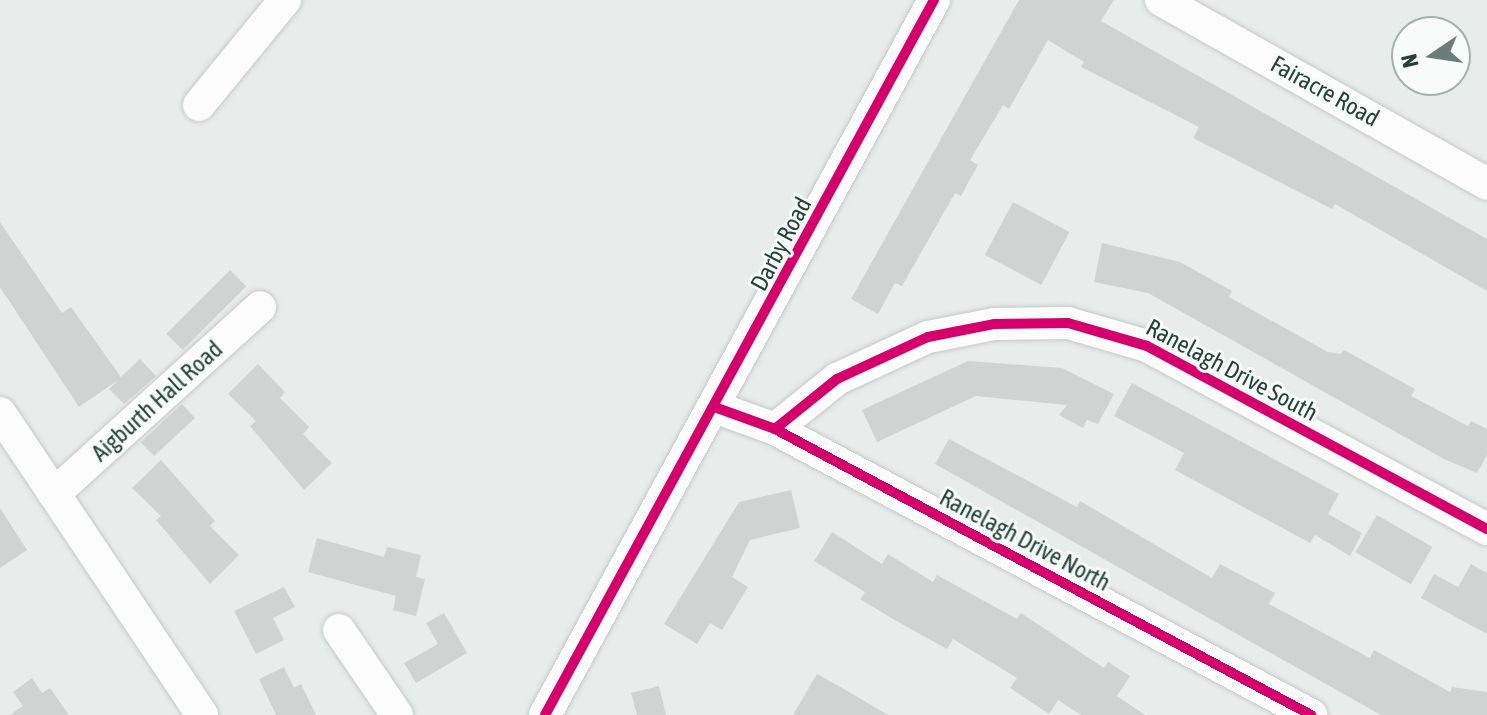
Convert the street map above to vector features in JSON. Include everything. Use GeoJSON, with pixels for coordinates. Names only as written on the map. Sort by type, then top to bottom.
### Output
{"type":"FeatureCollection","features":[{"type":"Feature","properties":{"kind":"street"},"geometry":{"type":"LineString","coordinates":[[199,105],[285,0]]}},
{"type":"Feature","properties":{"kind":"street","name":"Darby Road"},"geometry":{"type":"LineString","coordinates":[[545,715],[717,408],[934,0]]}},
{"type":"Feature","properties":{"kind":"street","name":"Fairacre Road"},"geometry":{"type":"LineString","coordinates":[[1161,0],[1487,184]]}},
{"type":"Feature","properties":{"kind":"street","name":"Aigburth Hall Road"},"geometry":{"type":"LineString","coordinates":[[54,494],[260,307]]}},
{"type":"Feature","properties":{"kind":"street","name":"Ranelagh Drive South"},"geometry":{"type":"LineString","coordinates":[[775,429],[837,379],[928,337],[994,324],[1068,323],[1147,346],[1487,529]]}},
{"type":"Feature","properties":{"kind":"street","name":"Ranelagh Drive North"},"geometry":{"type":"LineString","coordinates":[[717,408],[775,429],[1311,715]]}},
{"type":"Feature","properties":{"kind":"street"},"geometry":{"type":"LineString","coordinates":[[0,413],[202,715]]}},
{"type":"Feature","properties":{"kind":"street"},"geometry":{"type":"LineString","coordinates":[[340,627],[397,715]]}},
{"type":"Feature","properties":{"kind":"building"},"geometry":{"type":"Polygon","coordinates":[[[1019,0],[1114,0],[1101,21],[1487,239],[1487,291],[1335,204],[1332,209],[1193,138],[1199,127],[1081,67],[1084,62],[1048,40],[1009,109],[1003,105],[970,160],[978,165],[961,196],[955,193],[902,286],[895,283],[878,314],[851,299],[1019,0]]]}},
{"type":"Feature","properties":{"kind":"building"},"geometry":{"type":"Polygon","coordinates":[[[1013,202],[1070,232],[1041,285],[985,255],[1013,202]]]}},
{"type":"Feature","properties":{"kind":"building"},"geometry":{"type":"Polygon","coordinates":[[[0,222],[62,313],[71,307],[121,377],[140,359],[156,376],[124,404],[109,389],[118,380],[79,407],[0,287],[0,222]]]}},
{"type":"Feature","properties":{"kind":"building"},"geometry":{"type":"Polygon","coordinates":[[[1102,243],[1180,262],[1232,291],[1229,297],[1328,352],[1341,354],[1344,350],[1415,389],[1411,396],[1468,426],[1471,421],[1487,429],[1487,455],[1477,473],[1444,459],[1148,293],[1094,282],[1102,243]]]}},
{"type":"Feature","properties":{"kind":"building"},"geometry":{"type":"Polygon","coordinates":[[[230,270],[246,286],[183,350],[166,334],[230,270]]]}},
{"type":"Feature","properties":{"kind":"building"},"geometry":{"type":"Polygon","coordinates":[[[968,361],[1062,368],[1114,394],[1098,424],[1087,420],[1083,428],[1059,415],[1067,405],[976,396],[877,442],[862,410],[968,361]]]}},
{"type":"Feature","properties":{"kind":"building"},"geometry":{"type":"Polygon","coordinates":[[[258,364],[285,392],[280,398],[309,427],[303,434],[332,463],[304,490],[250,426],[256,421],[228,394],[258,364]]]}},
{"type":"Feature","properties":{"kind":"building"},"geometry":{"type":"Polygon","coordinates":[[[1132,383],[1339,494],[1328,514],[1362,533],[1350,556],[1315,535],[1310,543],[1175,470],[1184,453],[1114,416],[1132,383]]]}},
{"type":"Feature","properties":{"kind":"building"},"geometry":{"type":"Polygon","coordinates":[[[182,404],[195,418],[154,456],[141,442],[182,404]]]}},
{"type":"Feature","properties":{"kind":"building"},"geometry":{"type":"Polygon","coordinates":[[[949,439],[1077,507],[1080,501],[1212,578],[1220,564],[1275,593],[1269,604],[1370,658],[1374,650],[1450,692],[1452,687],[1487,692],[1487,715],[1381,715],[935,464],[949,439]]]}},
{"type":"Feature","properties":{"kind":"building"},"geometry":{"type":"Polygon","coordinates":[[[161,460],[215,521],[210,526],[239,555],[210,584],[156,520],[161,516],[132,488],[161,460]]]}},
{"type":"Feature","properties":{"kind":"building"},"geometry":{"type":"Polygon","coordinates":[[[791,490],[800,528],[750,540],[732,577],[748,587],[722,630],[710,623],[697,644],[664,624],[739,502],[791,490]]]}},
{"type":"Feature","properties":{"kind":"building"},"geometry":{"type":"Polygon","coordinates":[[[0,508],[27,550],[0,568],[0,508]]]}},
{"type":"Feature","properties":{"kind":"building"},"geometry":{"type":"Polygon","coordinates":[[[1377,515],[1432,547],[1411,584],[1356,552],[1377,515]]]}},
{"type":"Feature","properties":{"kind":"building"},"geometry":{"type":"Polygon","coordinates":[[[832,532],[882,564],[888,554],[933,582],[937,575],[1017,619],[1021,613],[1104,668],[1108,662],[1130,676],[1117,696],[1145,715],[1081,715],[1058,700],[1049,714],[1010,688],[1017,678],[953,639],[947,649],[893,619],[860,599],[865,592],[814,561],[832,532]]]}},
{"type":"Feature","properties":{"kind":"building"},"geometry":{"type":"Polygon","coordinates":[[[317,538],[384,557],[387,547],[421,555],[416,577],[425,579],[416,616],[393,610],[396,596],[308,572],[317,538]]]}},
{"type":"Feature","properties":{"kind":"building"},"geometry":{"type":"Polygon","coordinates":[[[1471,564],[1487,573],[1487,634],[1421,598],[1434,574],[1458,587],[1471,564]]]}},
{"type":"Feature","properties":{"kind":"building"},"geometry":{"type":"Polygon","coordinates":[[[284,587],[295,607],[273,618],[284,640],[256,654],[234,611],[284,587]]]}},
{"type":"Feature","properties":{"kind":"building"},"geometry":{"type":"Polygon","coordinates":[[[444,613],[467,653],[416,683],[404,663],[438,644],[426,623],[444,613]]]}},
{"type":"Feature","properties":{"kind":"building"},"geometry":{"type":"Polygon","coordinates":[[[284,667],[294,688],[301,684],[316,715],[276,715],[259,679],[284,667]]]}},
{"type":"Feature","properties":{"kind":"building"},"geometry":{"type":"Polygon","coordinates":[[[817,674],[844,689],[888,715],[793,715],[817,674]]]}},
{"type":"Feature","properties":{"kind":"building"},"geometry":{"type":"Polygon","coordinates":[[[32,678],[42,693],[50,688],[69,715],[10,715],[23,706],[13,692],[32,678]]]}},
{"type":"Feature","properties":{"kind":"building"},"geometry":{"type":"Polygon","coordinates":[[[659,686],[666,715],[637,715],[631,693],[659,686]]]}},
{"type":"Feature","properties":{"kind":"cycle path"},"geometry":{"type":"LineString","coordinates":[[545,715],[934,0]]}},
{"type":"Feature","properties":{"kind":"cycle path"},"geometry":{"type":"LineString","coordinates":[[775,429],[837,379],[928,337],[994,324],[1068,323],[1147,346],[1487,529]]}},
{"type":"Feature","properties":{"kind":"cycle path"},"geometry":{"type":"LineString","coordinates":[[717,408],[775,429],[1311,715]]}}]}
